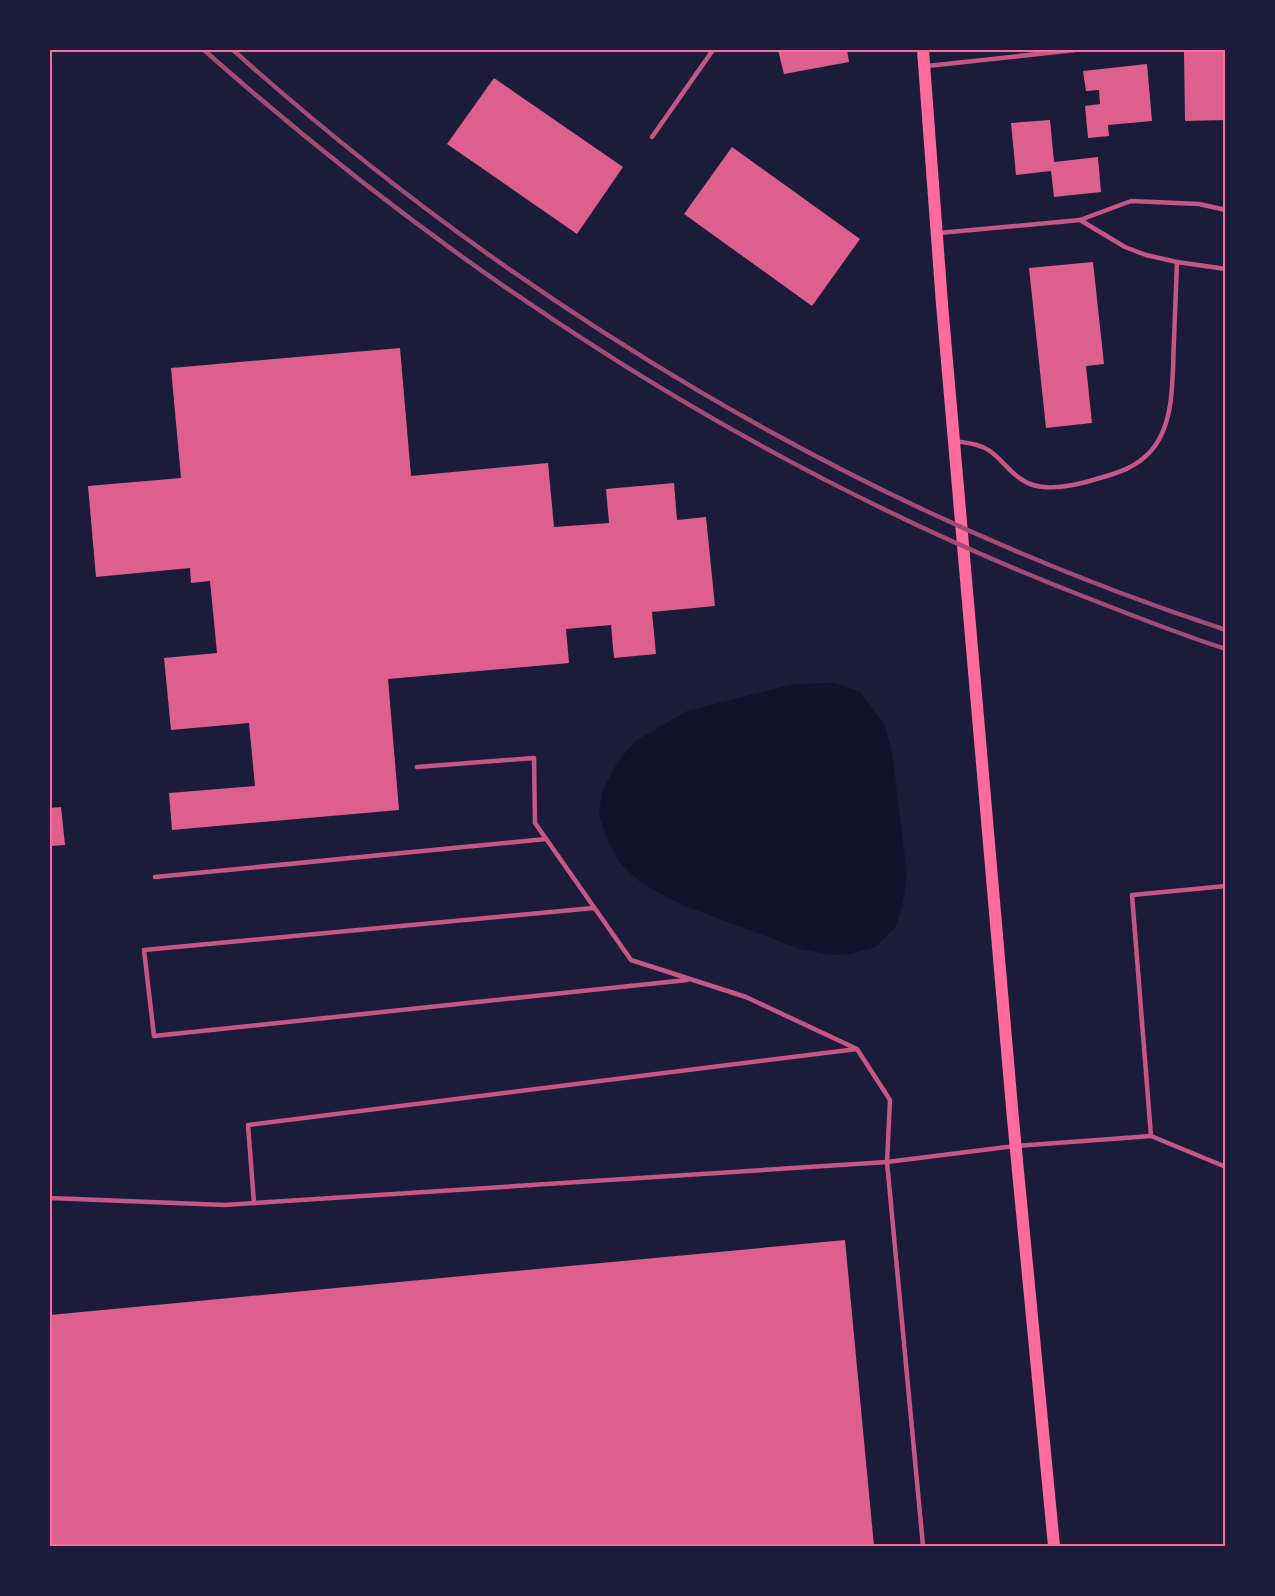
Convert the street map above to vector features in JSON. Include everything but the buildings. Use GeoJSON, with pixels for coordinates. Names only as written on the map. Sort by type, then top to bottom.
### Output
{"type":"FeatureCollection","features":[{"type":"Feature","properties":{"kind":"main road"},"geometry":{"type":"LineString","coordinates":[[923,50],[1015,1146],[1054,1546]]}},
{"type":"Feature","properties":{"kind":"lane"},"geometry":{"type":"LineString","coordinates":[[652,137],[713,50]]}},
{"type":"Feature","properties":{"kind":"lane"},"geometry":{"type":"LineString","coordinates":[[924,67],[1075,50]]}},
{"type":"Feature","properties":{"kind":"lane"},"geometry":{"type":"LineString","coordinates":[[937,233],[1080,220],[1131,201],[1199,204],[1226,210]]}},
{"type":"Feature","properties":{"kind":"lane"},"geometry":{"type":"LineString","coordinates":[[1080,220],[1125,247],[1146,255],[1226,269]]}},
{"type":"Feature","properties":{"kind":"lane"},"geometry":{"type":"LineString","coordinates":[[955,441],[976,444],[989,450],[1018,477],[1034,485],[1055,486],[1089,482],[1123,471],[1148,454],[1161,436],[1169,411],[1177,262]]}},
{"type":"Feature","properties":{"kind":"lane"},"geometry":{"type":"LineString","coordinates":[[417,767],[534,758],[535,823],[631,960],[746,997],[857,1049],[890,1100],[887,1162],[923,1546]]}},
{"type":"Feature","properties":{"kind":"lane"},"geometry":{"type":"LineString","coordinates":[[155,877],[546,839]]}},
{"type":"Feature","properties":{"kind":"lane"},"geometry":{"type":"LineString","coordinates":[[1151,1136],[1132,895],[1226,886]]}},
{"type":"Feature","properties":{"kind":"lane"},"geometry":{"type":"LineString","coordinates":[[594,908],[144,950],[154,1036],[691,979]]}},
{"type":"Feature","properties":{"kind":"lane"},"geometry":{"type":"LineString","coordinates":[[254,1203],[248,1125],[857,1049]]}},
{"type":"Feature","properties":{"kind":"lane"},"geometry":{"type":"LineString","coordinates":[[50,1198],[225,1205],[887,1162],[1015,1146],[1151,1136],[1226,1167]]}},
{"type":"Feature","properties":{"kind":"shaded area"},"geometry":{"type":"Polygon","coordinates":[[[835,683],[860,692],[884,724],[892,752],[907,875],[902,908],[895,928],[876,947],[849,954],[831,955],[800,949],[685,906],[641,883],[619,862],[605,834],[599,815],[602,792],[616,765],[634,742],[687,711],[794,684],[835,683]]]}},
{"type":"Feature","properties":{"kind":"railway"},"geometry":{"type":"LineString","coordinates":[[204,50],[303,135],[406,215],[511,291],[620,363],[732,429],[847,491],[964,547],[1085,597],[1226,649]]}},
{"type":"Feature","properties":{"kind":"railway"},"geometry":{"type":"LineString","coordinates":[[233,50],[343,144],[458,232],[577,315],[700,391],[826,462],[956,525],[1090,581],[1226,630]]}}]}
